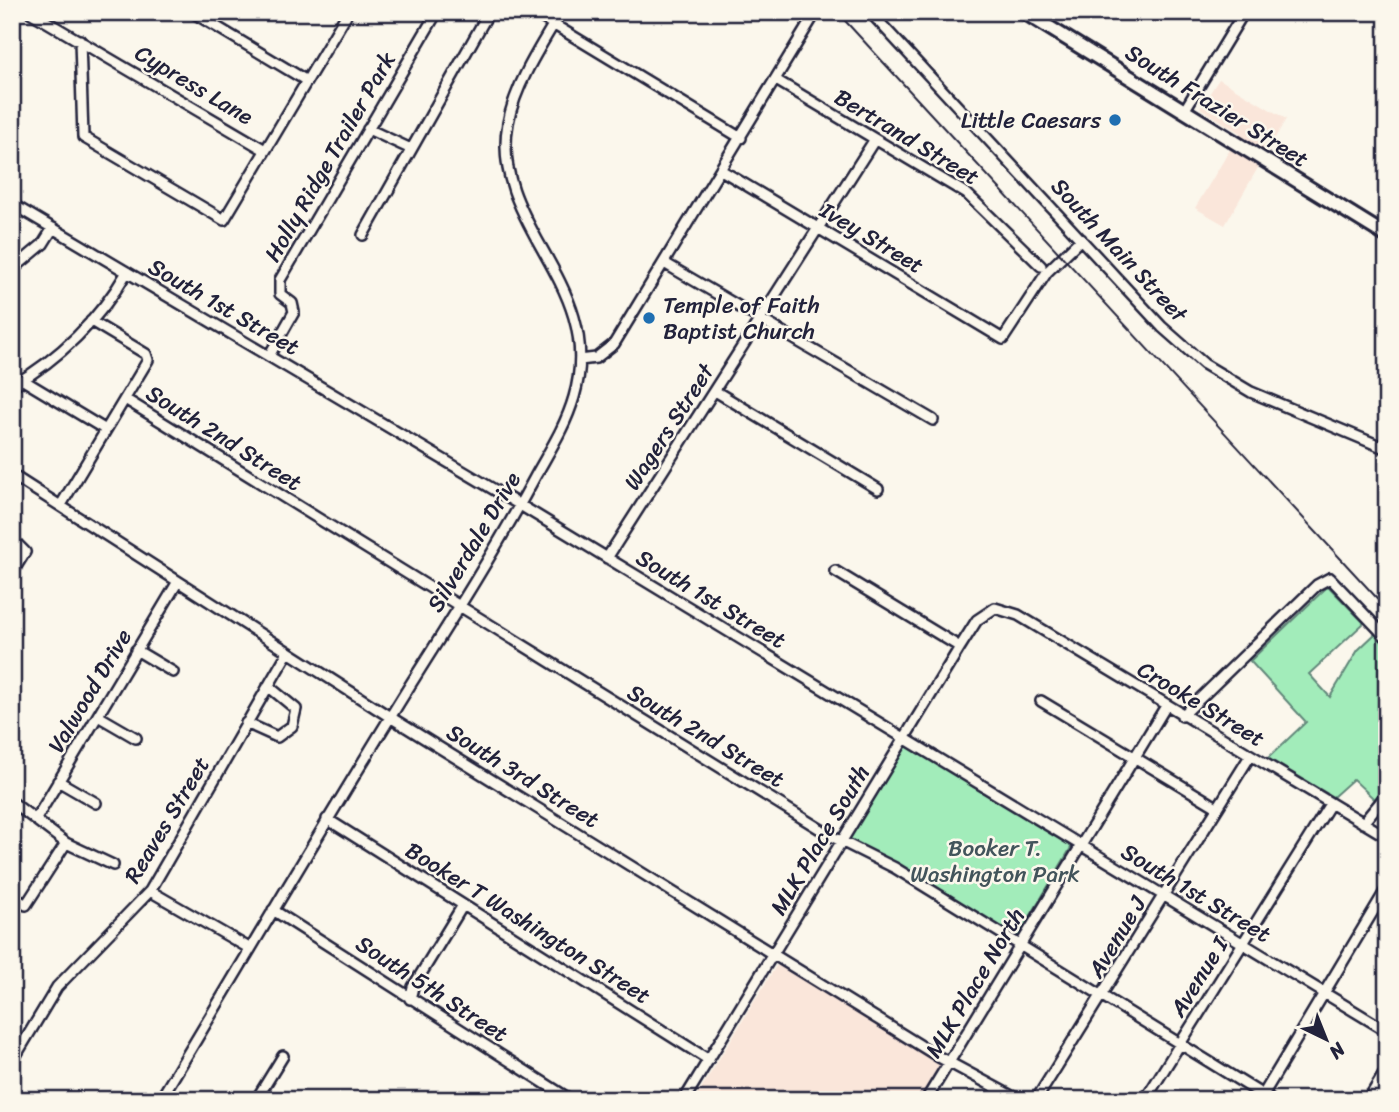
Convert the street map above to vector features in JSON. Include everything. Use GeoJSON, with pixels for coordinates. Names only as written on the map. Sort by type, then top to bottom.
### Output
{"type":"FeatureCollection","features":[{"type":"Feature","properties":{"kind":"main road","name":"South Frazier Street"},"geometry":{"type":"LineString","coordinates":[[1024,12],[1387,236]]}},
{"type":"Feature","properties":{"kind":"street","name":"Cypress Lane"},"geometry":{"type":"LineString","coordinates":[[30,12],[265,150]]}},
{"type":"Feature","properties":{"kind":"street"},"geometry":{"type":"LineString","coordinates":[[192,12],[307,81]]}},
{"type":"Feature","properties":{"kind":"street","name":"Holly Ridge Trailer Park"},"geometry":{"type":"LineString","coordinates":[[269,356],[294,312],[292,303],[280,294],[280,280],[437,12]]}},
{"type":"Feature","properties":{"kind":"street"},"geometry":{"type":"LineString","coordinates":[[363,235],[489,12]]}},
{"type":"Feature","properties":{"kind":"street"},"geometry":{"type":"LineString","coordinates":[[533,12],[741,138]]}},
{"type":"Feature","properties":{"kind":"street","name":"Silverdale Drive"},"geometry":{"type":"LineString","coordinates":[[160,1100],[327,819],[520,505],[564,424],[575,390],[580,360],[579,330],[573,311],[517,200],[507,158],[506,140],[510,114],[561,12]]}},
{"type":"Feature","properties":{"kind":"street","name":"South Main Street"},"geometry":{"type":"LineString","coordinates":[[870,12],[1162,327],[1204,364],[1251,392],[1387,449]]}},
{"type":"Feature","properties":{"kind":"street"},"geometry":{"type":"LineString","coordinates":[[1184,111],[1244,12]]}},
{"type":"Feature","properties":{"kind":"street"},"geometry":{"type":"LineString","coordinates":[[80,40],[83,137],[224,220],[347,13]]}},
{"type":"Feature","properties":{"kind":"street"},"geometry":{"type":"LineString","coordinates":[[580,360],[596,358],[614,344],[666,264],[813,14]]}},
{"type":"Feature","properties":{"kind":"street","name":"Bertrand Street"},"geometry":{"type":"LineString","coordinates":[[776,80],[967,194],[1041,266]]}},
{"type":"Feature","properties":{"kind":"street"},"geometry":{"type":"LineString","coordinates":[[368,129],[411,149]]}},
{"type":"Feature","properties":{"kind":"street","name":"Wagers Street"},"geometry":{"type":"LineString","coordinates":[[607,558],[875,139]]}},
{"type":"Feature","properties":{"kind":"street","name":"Ivey Street"},"geometry":{"type":"LineString","coordinates":[[721,170],[1003,338],[1047,272],[1081,239]]}},
{"type":"Feature","properties":{"kind":"street","name":"South 1st Street"},"geometry":{"type":"LineString","coordinates":[[12,204],[520,505],[1387,1031]]}},
{"type":"Feature","properties":{"kind":"street"},"geometry":{"type":"LineString","coordinates":[[12,270],[43,244],[53,228]]}},
{"type":"Feature","properties":{"kind":"street"},"geometry":{"type":"LineString","coordinates":[[666,264],[933,420]]}},
{"type":"Feature","properties":{"kind":"street"},"geometry":{"type":"LineString","coordinates":[[12,386],[60,352],[91,321],[127,272]]}},
{"type":"Feature","properties":{"kind":"street"},"geometry":{"type":"LineString","coordinates":[[61,505],[148,357],[91,321]]}},
{"type":"Feature","properties":{"kind":"street"},"geometry":{"type":"LineString","coordinates":[[23,380],[106,430]]}},
{"type":"Feature","properties":{"kind":"street"},"geometry":{"type":"LineString","coordinates":[[715,391],[878,489]]}},
{"type":"Feature","properties":{"kind":"street","name":"South 2nd Street"},"geometry":{"type":"LineString","coordinates":[[125,399],[458,608],[842,841],[895,868],[1264,1098]]}},
{"type":"Feature","properties":{"kind":"street","name":"South 3rd Street"},"geometry":{"type":"LineString","coordinates":[[12,475],[390,717],[949,1062],[1014,1098]]}},
{"type":"Feature","properties":{"kind":"street"},"geometry":{"type":"LineString","coordinates":[[12,539],[25,552],[12,573]]}},
{"type":"Feature","properties":{"kind":"street"},"geometry":{"type":"LineString","coordinates":[[835,571],[960,647]]}},
{"type":"Feature","properties":{"kind":"street"},"geometry":{"type":"LineString","coordinates":[[1182,716],[1317,585],[1330,579],[1387,638]]}},
{"type":"Feature","properties":{"kind":"street","name":"Valwood Drive"},"geometry":{"type":"LineString","coordinates":[[36,819],[177,583]]}},
{"type":"Feature","properties":{"kind":"street","name":"MLK Place South"},"geometry":{"type":"LineString","coordinates":[[684,1100],[977,620],[995,608]]}},
{"type":"Feature","properties":{"kind":"street","name":"Crooke Street"},"geometry":{"type":"LineString","coordinates":[[995,608],[1018,615],[1387,837]]}},
{"type":"Feature","properties":{"kind":"street"},"geometry":{"type":"LineString","coordinates":[[136,650],[173,672]]}},
{"type":"Feature","properties":{"kind":"street","name":"Reaves Street"},"geometry":{"type":"LineString","coordinates":[[12,1062],[57,987],[150,891],[288,652]]}},
{"type":"Feature","properties":{"kind":"street"},"geometry":{"type":"LineString","coordinates":[[246,723],[277,737],[292,726],[296,709],[268,686]]}},
{"type":"Feature","properties":{"kind":"street"},"geometry":{"type":"LineString","coordinates":[[1041,701],[1217,807]]}},
{"type":"Feature","properties":{"kind":"street","name":"MLK Place North"},"geometry":{"type":"LineString","coordinates":[[926,1100],[1166,706]]}},
{"type":"Feature","properties":{"kind":"street"},"geometry":{"type":"LineString","coordinates":[[98,716],[136,738]]}},
{"type":"Feature","properties":{"kind":"street","name":"Avenue J"},"geometry":{"type":"LineString","coordinates":[[1036,1100],[1103,997],[1217,807],[1251,757]]}},
{"type":"Feature","properties":{"kind":"street"},"geometry":{"type":"LineString","coordinates":[[58,781],[96,803]]}},
{"type":"Feature","properties":{"kind":"street"},"geometry":{"type":"LineString","coordinates":[[1363,822],[1387,794]]}},
{"type":"Feature","properties":{"kind":"street"},"geometry":{"type":"LineString","coordinates":[[12,802],[66,843],[113,865]]}},
{"type":"Feature","properties":{"kind":"street","name":"Avenue I"},"geometry":{"type":"LineString","coordinates":[[1145,1100],[1330,804]]}},
{"type":"Feature","properties":{"kind":"street","name":"Booker T Washington Street"},"geometry":{"type":"LineString","coordinates":[[327,819],[709,1060]]}},
{"type":"Feature","properties":{"kind":"street"},"geometry":{"type":"LineString","coordinates":[[12,896],[26,905],[66,843]]}},
{"type":"Feature","properties":{"kind":"street"},"geometry":{"type":"LineString","coordinates":[[1264,1098],[1387,888]]}},
{"type":"Feature","properties":{"kind":"street"},"geometry":{"type":"LineString","coordinates":[[150,891],[249,948]]}},
{"type":"Feature","properties":{"kind":"street"},"geometry":{"type":"LineString","coordinates":[[410,999],[413,987],[463,905]]}},
{"type":"Feature","properties":{"kind":"street","name":"South 5th Street"},"geometry":{"type":"LineString","coordinates":[[273,910],[570,1100]]}},
{"type":"Feature","properties":{"kind":"street"},"geometry":{"type":"LineString","coordinates":[[274,1100],[258,1096],[283,1056]]}},
{"type":"Feature","properties":{"kind":"street"},"geometry":{"type":"LineString","coordinates":[[1368,1100],[1387,1069]]}},
{"type":"Feature","properties":{"kind":"shaded area"},"geometry":{"type":"Polygon","coordinates":[[[1219,79],[1286,119],[1225,225],[1195,208],[1240,133],[1200,108],[1219,79]]]}},
{"type":"Feature","properties":{"kind":"shaded area"},"geometry":{"type":"Polygon","coordinates":[[[780,965],[943,1065],[922,1100],[694,1100],[776,966],[780,965]]]}},
{"type":"Feature","properties":{"kind":"green space"},"geometry":{"type":"Polygon","coordinates":[[[1328,586],[1364,623],[1309,674],[1330,697],[1358,650],[1375,634],[1387,646],[1387,787],[1374,799],[1353,779],[1333,797],[1268,758],[1306,722],[1250,661],[1328,586]]]}},
{"type":"Feature","properties":{"kind":"green space","name":"Booker T. Washington Park"},"geometry":{"type":"Polygon","coordinates":[[[908,745],[1072,846],[1018,937],[849,839],[900,753],[908,745]]]}},
{"type":"Feature","properties":{"kind":"railway"},"geometry":{"type":"LineString","coordinates":[[837,12],[1387,609]]}},
{"type":"Feature","properties":{"kind":"place","name":"Little Caesars"},"geometry":{"type":"Point","coordinates":[1115,120]}},
{"type":"Feature","properties":{"kind":"place","name":"Temple of Faith Baptist Church"},"geometry":{"type":"Point","coordinates":[649,318]}}]}
